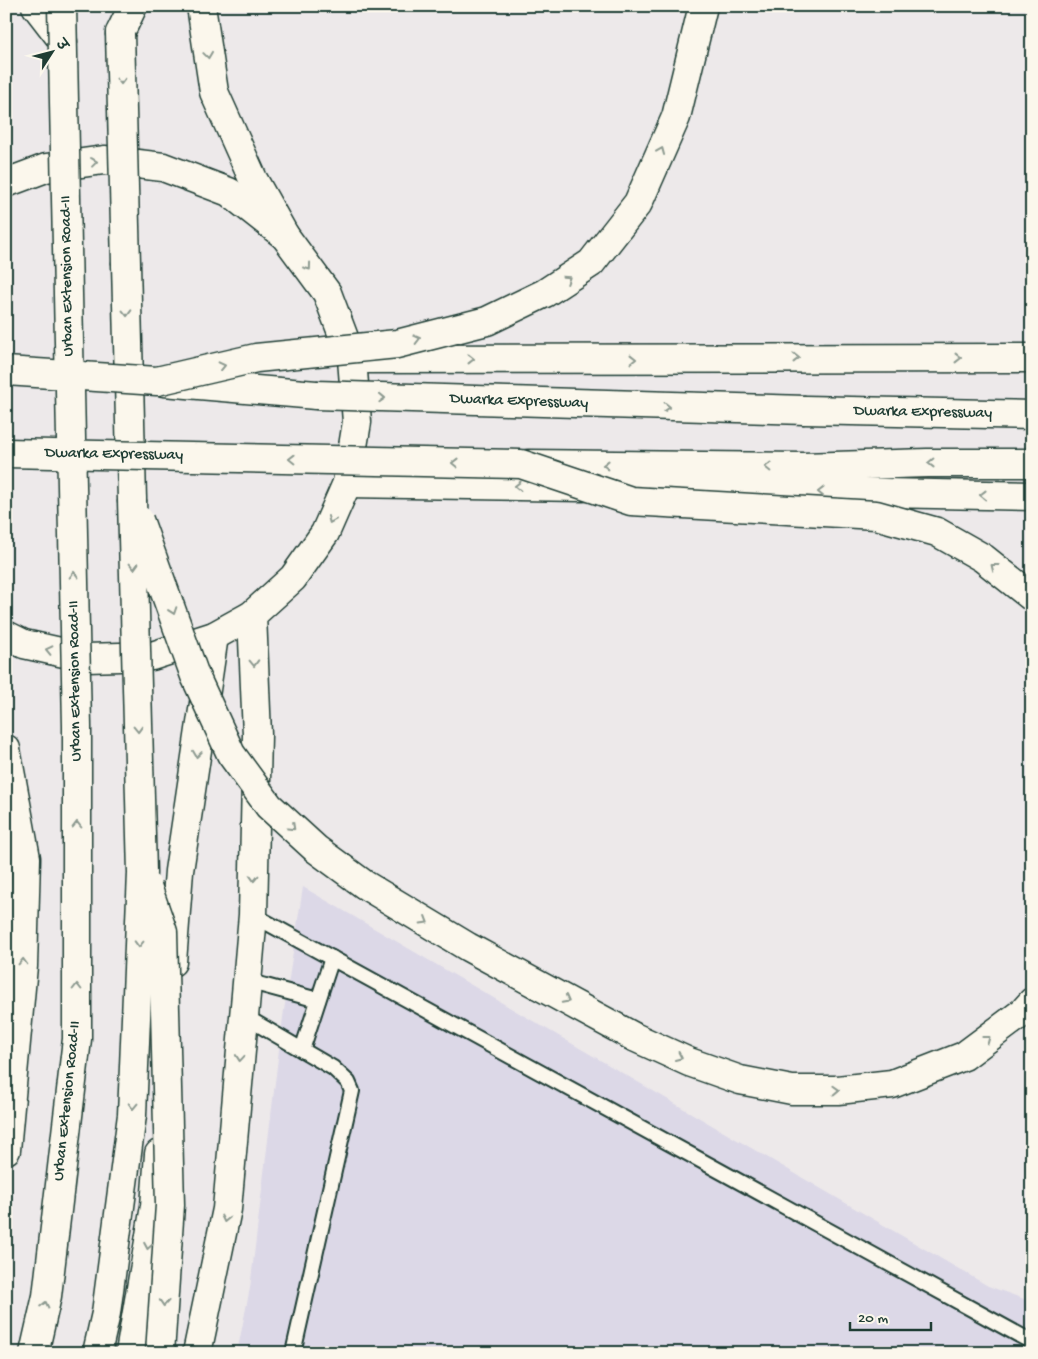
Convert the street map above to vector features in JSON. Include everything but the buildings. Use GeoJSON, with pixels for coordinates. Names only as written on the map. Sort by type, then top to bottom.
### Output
{"type":"FeatureCollection","features":[{"type":"Feature","properties":{"kind":"main road"},"geometry":{"type":"LineString","coordinates":[[36,6],[63,40]]}},
{"type":"Feature","properties":{"kind":"main road","name":"Urban Extension Road-II"},"geometry":{"type":"LineString","coordinates":[[34,1353],[47,1296],[77,1039],[77,716],[62,6]]}},
{"type":"Feature","properties":{"kind":"main road"},"geometry":{"type":"LineString","coordinates":[[97,1353],[106,1313],[132,1114],[142,873],[120,19],[133,6]]}},
{"type":"Feature","properties":{"kind":"main road"},"geometry":{"type":"LineString","coordinates":[[6,635],[24,644],[87,658],[152,656],[214,636],[252,614],[293,578],[325,534],[346,483],[357,422],[352,359],[327,293],[285,236],[253,179],[214,92],[202,6]]}},
{"type":"Feature","properties":{"kind":"main road"},"geometry":{"type":"LineString","coordinates":[[157,381],[256,358],[397,344],[487,321],[545,294],[591,263],[638,203],[676,117],[703,6]]}},
{"type":"Feature","properties":{"kind":"main road"},"geometry":{"type":"LineString","coordinates":[[6,183],[46,168],[104,160],[163,167],[229,192],[285,236]]}},
{"type":"Feature","properties":{"kind":"main road"},"geometry":{"type":"LineString","coordinates":[[352,359],[1032,358]]}},
{"type":"Feature","properties":{"kind":"main road","name":"Dwarka Expressway"},"geometry":{"type":"LineString","coordinates":[[6,371],[157,381],[316,395],[642,407],[1032,415]]}},
{"type":"Feature","properties":{"kind":"main road","name":"Dwarka Expressway"},"geometry":{"type":"LineString","coordinates":[[6,453],[521,464],[803,467],[927,463],[1032,463]]}},
{"type":"Feature","properties":{"kind":"main road"},"geometry":{"type":"LineString","coordinates":[[521,464],[631,501],[876,515],[937,532],[983,558],[1032,597]]}},
{"type":"Feature","properties":{"kind":"main road"},"geometry":{"type":"LineString","coordinates":[[346,483],[1032,496]]}},
{"type":"Feature","properties":{"kind":"main road"},"geometry":{"type":"LineString","coordinates":[[132,500],[195,676],[231,754],[269,806],[316,849],[365,885],[468,947],[634,1036],[689,1062],[740,1080],[792,1090],[838,1090],[892,1084],[964,1056],[1023,1012],[1032,1002]]}},
{"type":"Feature","properties":{"kind":"main road"},"geometry":{"type":"LineString","coordinates":[[196,1353],[227,1209],[253,914],[257,735],[252,614]]}},
{"type":"Feature","properties":{"kind":"main road"},"geometry":{"type":"LineString","coordinates":[[130,1353],[155,1206],[179,871],[214,636]]}},
{"type":"Feature","properties":{"kind":"main road"},"geometry":{"type":"LineString","coordinates":[[6,749],[26,858],[23,966],[6,1150]]}},
{"type":"Feature","properties":{"kind":"main road"},"geometry":{"type":"LineString","coordinates":[[142,873],[163,932],[170,1205],[160,1353]]}},
{"type":"Feature","properties":{"kind":"lane"},"geometry":{"type":"LineString","coordinates":[[253,914],[1032,1342]]}},
{"type":"Feature","properties":{"kind":"lane"},"geometry":{"type":"LineString","coordinates":[[302,1050],[332,958]]}},
{"type":"Feature","properties":{"kind":"lane"},"geometry":{"type":"LineString","coordinates":[[247,982],[318,1000]]}},
{"type":"Feature","properties":{"kind":"lane"},"geometry":{"type":"LineString","coordinates":[[244,1016],[343,1076],[352,1091],[293,1353]]}},
{"type":"Feature","properties":{"kind":"shaded area"},"geometry":{"type":"Polygon","coordinates":[[[303,887],[988,1286],[1032,1302],[1032,1353],[237,1353],[250,1288],[283,1017],[303,887]]]}}]}
